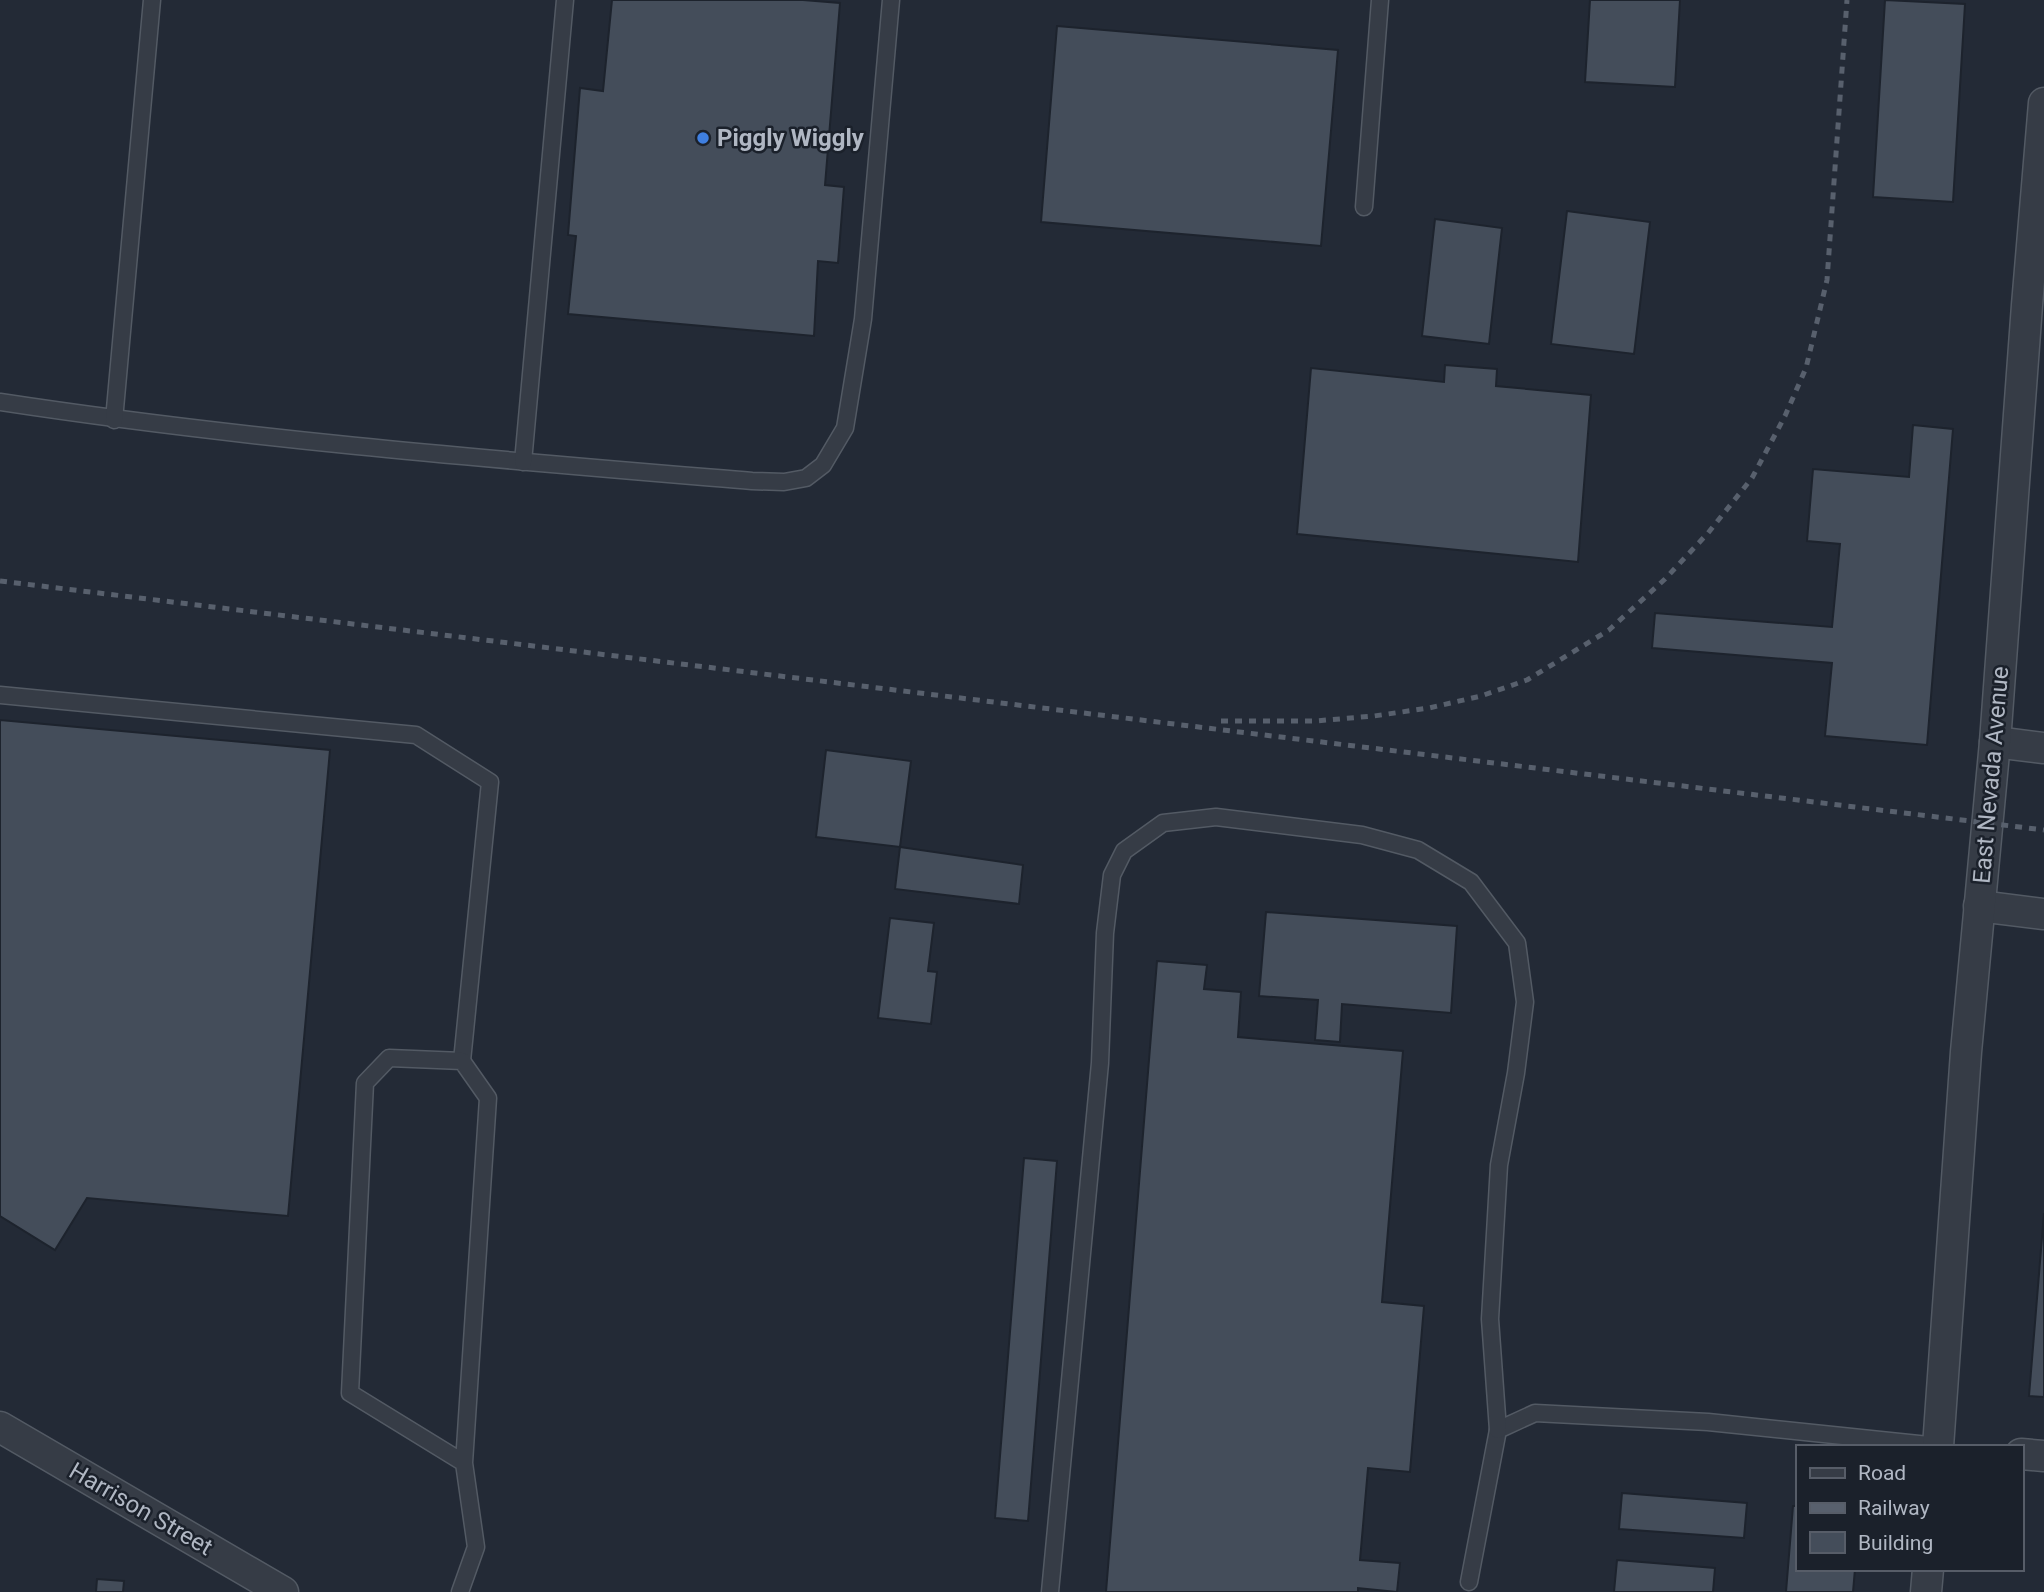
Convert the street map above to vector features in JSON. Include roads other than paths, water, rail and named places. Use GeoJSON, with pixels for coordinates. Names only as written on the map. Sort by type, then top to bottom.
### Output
{"type":"FeatureCollection","features":[{"type":"Feature","properties":{"kind":"street","name":"East Nevada Avenue"},"geometry":{"type":"LineString","coordinates":[[1939,1445],[1965,1065],[2035,306],[2044,103]]}},
{"type":"Feature","properties":{"kind":"street"},"geometry":{"type":"LineString","coordinates":[[1995,742],[2044,748]]}},
{"type":"Feature","properties":{"kind":"street"},"geometry":{"type":"LineString","coordinates":[[1979,906],[2044,914]]}},
{"type":"Feature","properties":{"kind":"street","name":"Harrison Street"},"geometry":{"type":"LineString","coordinates":[[0,1427],[283,1592]]}},
{"type":"Feature","properties":{"kind":"street"},"geometry":{"type":"LineString","coordinates":[[2023,1454],[2044,1457]]}},
{"type":"Feature","properties":{"kind":"street"},"geometry":{"type":"LineString","coordinates":[[1926,1592],[1928,1571]]}},
{"type":"Feature","properties":{"kind":"lane"},"geometry":{"type":"LineString","coordinates":[[114,420],[152,0]]}},
{"type":"Feature","properties":{"kind":"lane"},"geometry":{"type":"LineString","coordinates":[[523,462],[565,0]]}},
{"type":"Feature","properties":{"kind":"lane"},"geometry":{"type":"LineString","coordinates":[[0,402],[114,420],[523,462],[785,482],[806,478],[823,465],[845,428],[863,319],[891,0]]}},
{"type":"Feature","properties":{"kind":"lane"},"geometry":{"type":"LineString","coordinates":[[1364,207],[1380,0]]}},
{"type":"Feature","properties":{"kind":"lane"},"geometry":{"type":"LineString","coordinates":[[0,695],[416,735],[490,782],[462,1061],[488,1098],[464,1463],[476,1547],[460,1592]]}},
{"type":"Feature","properties":{"kind":"lane"},"geometry":{"type":"LineString","coordinates":[[1050,1592],[1100,1063],[1105,933],[1112,876],[1124,851],[1163,823],[1216,817],[1362,835],[1418,850],[1471,882],[1517,943],[1525,1002],[1516,1073],[1499,1165],[1490,1319],[1498,1430],[1469,1582]]}},
{"type":"Feature","properties":{"kind":"lane"},"geometry":{"type":"LineString","coordinates":[[462,1061],[389,1058],[365,1083],[350,1393],[464,1463]]}},
{"type":"Feature","properties":{"kind":"lane"},"geometry":{"type":"LineString","coordinates":[[1498,1430],[1535,1413],[1709,1422],[1921,1445]]}},
{"type":"Feature","properties":{"kind":"railway"},"geometry":{"type":"LineString","coordinates":[[1221,721],[1315,721],[1374,716],[1429,708],[1481,696],[1527,680],[1609,630],[1665,579],[1708,533],[1752,478],[1785,416],[1806,368],[1827,280],[1847,0]]}},
{"type":"Feature","properties":{"kind":"railway"},"geometry":{"type":"LineString","coordinates":[[0,581],[2044,830]]}},
{"type":"Feature","properties":{"kind":"place","name":"Piggly Wiggly"},"geometry":{"type":"Point","coordinates":[703,138]}}]}
